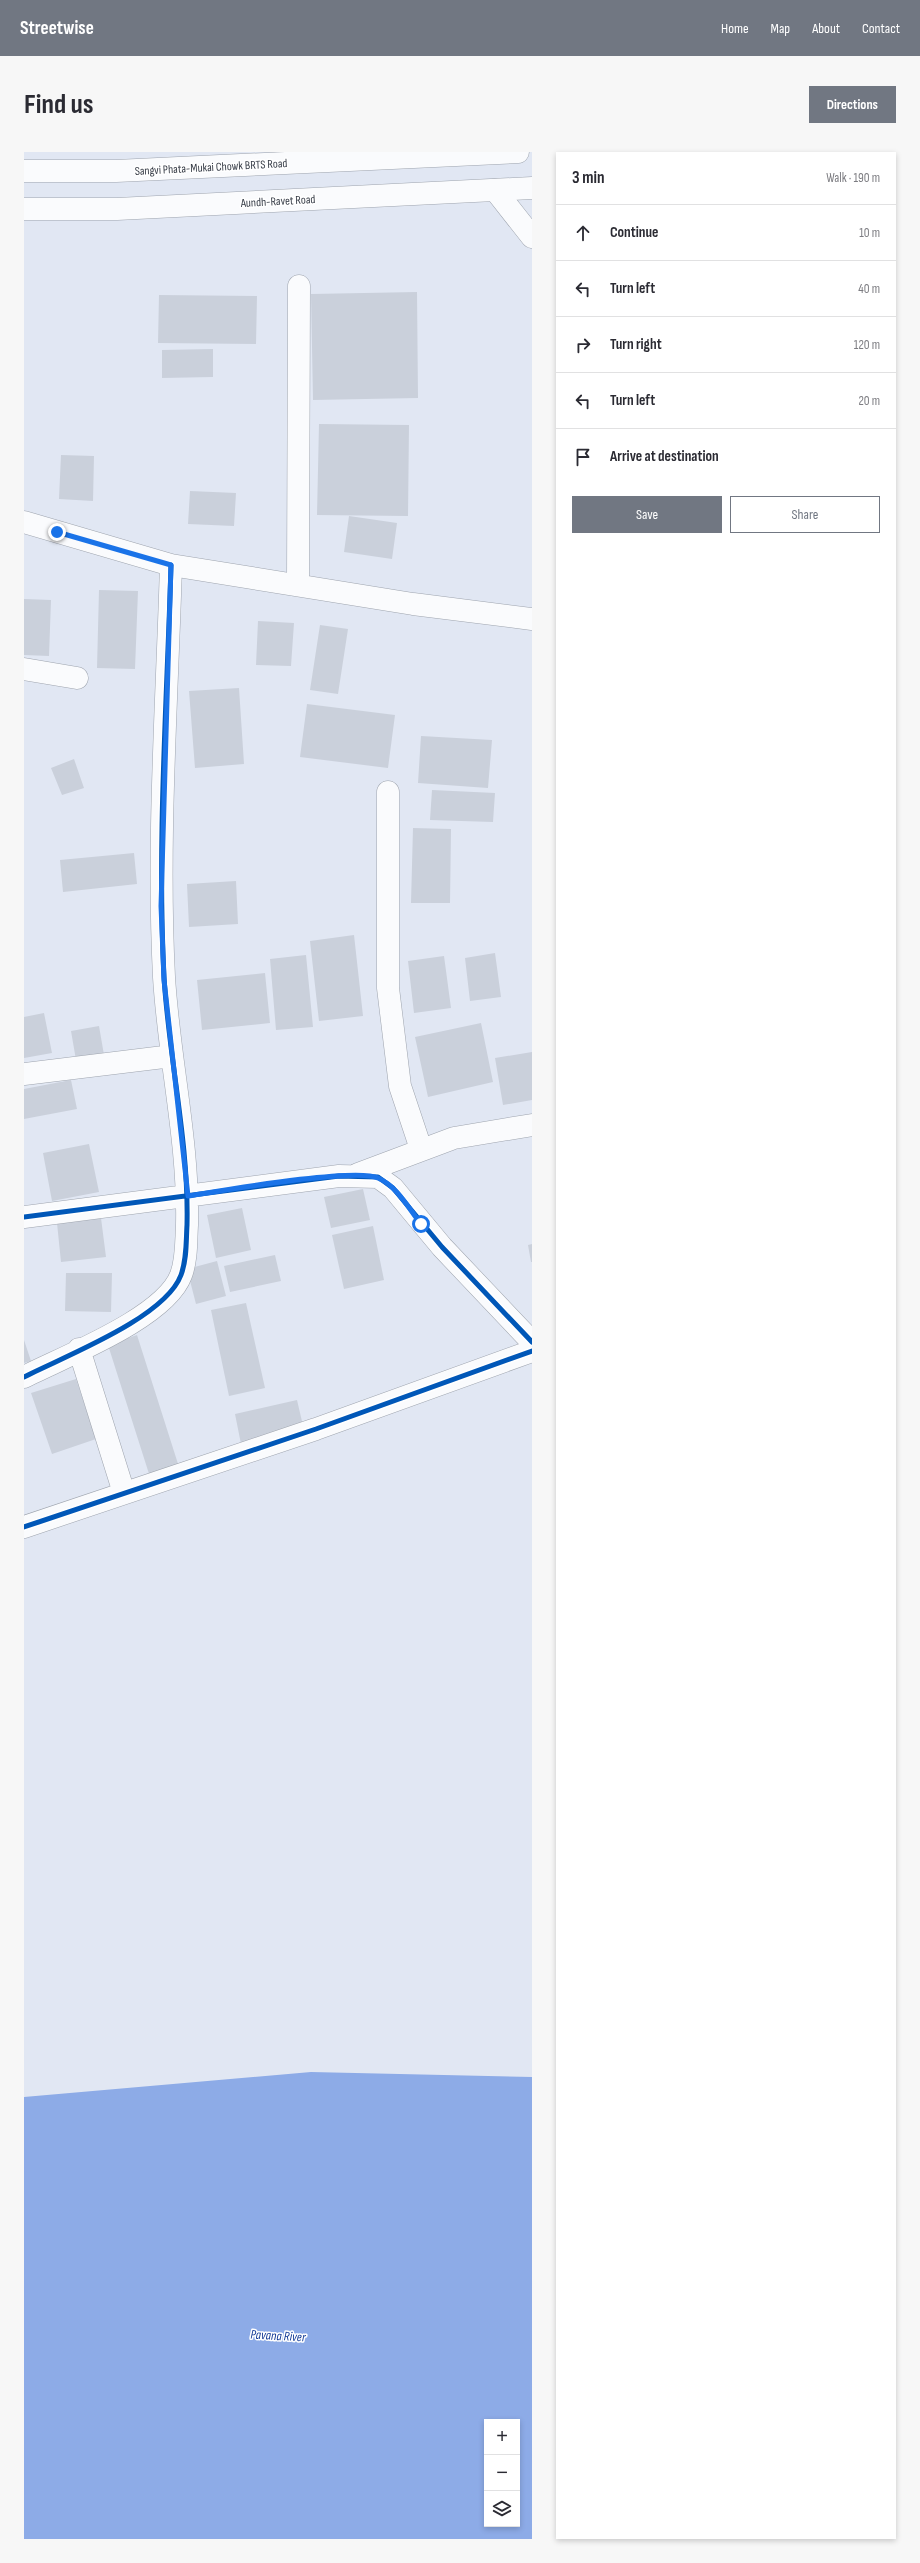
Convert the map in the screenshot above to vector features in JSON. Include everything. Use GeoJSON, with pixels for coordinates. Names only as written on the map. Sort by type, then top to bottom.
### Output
{"type":"FeatureCollection","features":[{"type":"Feature","properties":{"kind":"street","name":"Sangvi Phata-Mukai Chowk BRTS Road"},"geometry":{"type":"LineString","coordinates":[[24,171],[116,171],[518,152]]}},
{"type":"Feature","properties":{"kind":"street","name":"Aundh-Ravet Road"},"geometry":{"type":"LineString","coordinates":[[24,209],[117,209],[532,188]]}},
{"type":"Feature","properties":{"kind":"street"},"geometry":{"type":"LineString","coordinates":[[494,190],[532,237]]}},
{"type":"Feature","properties":{"kind":"street"},"geometry":{"type":"LineString","coordinates":[[298,585],[299,286]]}},
{"type":"Feature","properties":{"kind":"street"},"geometry":{"type":"LineString","coordinates":[[24,522],[171,565],[413,604],[532,619]]}},
{"type":"Feature","properties":{"kind":"street"},"geometry":{"type":"LineString","coordinates":[[24,1377],[129,1325],[170,1292],[181,1275],[186,1254],[188,1196],[164,980],[161,906],[171,565]]}},
{"type":"Feature","properties":{"kind":"street"},"geometry":{"type":"LineString","coordinates":[[24,669],[77,678]]}},
{"type":"Feature","properties":{"kind":"street"},"geometry":{"type":"LineString","coordinates":[[388,792],[388,988],[400,1086],[421,1150]]}},
{"type":"Feature","properties":{"kind":"street"},"geometry":{"type":"LineString","coordinates":[[24,1074],[172,1056]]}},
{"type":"Feature","properties":{"kind":"street"},"geometry":{"type":"LineString","coordinates":[[356,1175],[454,1138],[532,1125]]}},
{"type":"Feature","properties":{"kind":"street"},"geometry":{"type":"LineString","coordinates":[[24,1218],[356,1175],[378,1177],[393,1188],[442,1247],[532,1342]]}},
{"type":"Feature","properties":{"kind":"street"},"geometry":{"type":"LineString","coordinates":[[79,1349],[124,1493]]}},
{"type":"Feature","properties":{"kind":"street"},"geometry":{"type":"LineString","coordinates":[[24,1527],[316,1429],[532,1351]]}},
{"type":"Feature","properties":{"kind":"water","name":"Pavana River"},"geometry":{"type":"Polygon","coordinates":[[[311,2072],[532,2077],[532,2539],[24,2539],[24,2097],[311,2072]]]}},
{"type":"Feature","properties":{"kind":"building"},"geometry":{"type":"Polygon","coordinates":[[[417,292],[418,398],[313,400],[311,294],[417,292]]]}},
{"type":"Feature","properties":{"kind":"building"},"geometry":{"type":"Polygon","coordinates":[[[159,295],[257,296],[256,344],[158,343],[159,295]]]}},
{"type":"Feature","properties":{"kind":"building"},"geometry":{"type":"Polygon","coordinates":[[[213,349],[213,377],[162,378],[162,350],[213,349]]]}},
{"type":"Feature","properties":{"kind":"building"},"geometry":{"type":"Polygon","coordinates":[[[319,424],[409,425],[408,516],[317,515],[319,424]]]}},
{"type":"Feature","properties":{"kind":"building"},"geometry":{"type":"Polygon","coordinates":[[[61,455],[94,456],[93,501],[59,499],[61,455]]]}},
{"type":"Feature","properties":{"kind":"building"},"geometry":{"type":"Polygon","coordinates":[[[190,491],[236,493],[234,526],[188,524],[190,491]]]}},
{"type":"Feature","properties":{"kind":"building"},"geometry":{"type":"Polygon","coordinates":[[[349,516],[397,523],[392,559],[344,552],[349,516]]]}},
{"type":"Feature","properties":{"kind":"building"},"geometry":{"type":"Polygon","coordinates":[[[99,590],[138,591],[135,669],[97,668],[99,590]]]}},
{"type":"Feature","properties":{"kind":"building"},"geometry":{"type":"Polygon","coordinates":[[[24,599],[51,600],[49,656],[24,655],[24,599]]]}},
{"type":"Feature","properties":{"kind":"building"},"geometry":{"type":"Polygon","coordinates":[[[258,621],[294,623],[291,666],[256,665],[258,621]]]}},
{"type":"Feature","properties":{"kind":"building"},"geometry":{"type":"Polygon","coordinates":[[[320,625],[348,629],[338,694],[310,690],[320,625]]]}},
{"type":"Feature","properties":{"kind":"building"},"geometry":{"type":"Polygon","coordinates":[[[239,688],[244,764],[195,768],[189,691],[239,688]]]}},
{"type":"Feature","properties":{"kind":"building"},"geometry":{"type":"Polygon","coordinates":[[[307,704],[395,715],[388,768],[300,757],[307,704]]]}},
{"type":"Feature","properties":{"kind":"building"},"geometry":{"type":"Polygon","coordinates":[[[421,736],[492,740],[488,788],[418,783],[421,736]]]}},
{"type":"Feature","properties":{"kind":"building"},"geometry":{"type":"Polygon","coordinates":[[[74,759],[84,788],[62,795],[51,768],[74,759]]]}},
{"type":"Feature","properties":{"kind":"building"},"geometry":{"type":"Polygon","coordinates":[[[432,790],[495,793],[493,822],[430,820],[432,790]]]}},
{"type":"Feature","properties":{"kind":"building"},"geometry":{"type":"Polygon","coordinates":[[[413,828],[451,829],[450,903],[411,903],[413,828]]]}},
{"type":"Feature","properties":{"kind":"building"},"geometry":{"type":"Polygon","coordinates":[[[134,853],[137,884],[63,892],[60,860],[134,853]]]}},
{"type":"Feature","properties":{"kind":"building"},"geometry":{"type":"Polygon","coordinates":[[[236,881],[238,924],[189,927],[187,884],[236,881]]]}},
{"type":"Feature","properties":{"kind":"building"},"geometry":{"type":"Polygon","coordinates":[[[354,935],[363,1016],[319,1021],[310,941],[354,935]]]}},
{"type":"Feature","properties":{"kind":"building"},"geometry":{"type":"Polygon","coordinates":[[[495,953],[501,997],[470,1001],[465,958],[495,953]]]}},
{"type":"Feature","properties":{"kind":"building"},"geometry":{"type":"Polygon","coordinates":[[[306,955],[313,1027],[276,1030],[270,959],[306,955]]]}},
{"type":"Feature","properties":{"kind":"building"},"geometry":{"type":"Polygon","coordinates":[[[444,956],[451,1008],[414,1013],[408,961],[444,956]]]}},
{"type":"Feature","properties":{"kind":"building"},"geometry":{"type":"Polygon","coordinates":[[[265,973],[270,1023],[202,1030],[197,980],[265,973]]]}},
{"type":"Feature","properties":{"kind":"building"},"geometry":{"type":"Polygon","coordinates":[[[44,1013],[52,1053],[24,1058],[24,1017],[44,1013]]]}},
{"type":"Feature","properties":{"kind":"building"},"geometry":{"type":"Polygon","coordinates":[[[481,1023],[493,1082],[428,1097],[415,1037],[481,1023]]]}},
{"type":"Feature","properties":{"kind":"building"},"geometry":{"type":"Polygon","coordinates":[[[99,1026],[104,1055],[76,1060],[71,1031],[99,1026]]]}},
{"type":"Feature","properties":{"kind":"building"},"geometry":{"type":"Polygon","coordinates":[[[532,1052],[532,1100],[503,1105],[495,1058],[532,1052]]]}},
{"type":"Feature","properties":{"kind":"building"},"geometry":{"type":"Polygon","coordinates":[[[71,1080],[77,1109],[24,1119],[24,1089],[71,1080]]]}},
{"type":"Feature","properties":{"kind":"building"},"geometry":{"type":"Polygon","coordinates":[[[89,1144],[99,1192],[52,1201],[43,1153],[89,1144]]]}},
{"type":"Feature","properties":{"kind":"building"},"geometry":{"type":"Polygon","coordinates":[[[363,1189],[370,1220],[331,1228],[324,1197],[363,1189]]]}},
{"type":"Feature","properties":{"kind":"building"},"geometry":{"type":"Polygon","coordinates":[[[242,1208],[251,1250],[216,1258],[207,1215],[242,1208]]]}},
{"type":"Feature","properties":{"kind":"building"},"geometry":{"type":"Polygon","coordinates":[[[101,1218],[106,1257],[61,1262],[57,1223],[101,1218]]]}},
{"type":"Feature","properties":{"kind":"building"},"geometry":{"type":"Polygon","coordinates":[[[373,1226],[384,1280],[344,1289],[332,1235],[373,1226]]]}},
{"type":"Feature","properties":{"kind":"building"},"geometry":{"type":"Polygon","coordinates":[[[532,1244],[532,1262],[531,1262],[528,1245],[532,1244]]]}},
{"type":"Feature","properties":{"kind":"building"},"geometry":{"type":"Polygon","coordinates":[[[275,1255],[281,1281],[230,1292],[224,1266],[275,1255]]]}},
{"type":"Feature","properties":{"kind":"building"},"geometry":{"type":"Polygon","coordinates":[[[217,1261],[226,1296],[196,1304],[187,1269],[217,1261]]]}},
{"type":"Feature","properties":{"kind":"building"},"geometry":{"type":"Polygon","coordinates":[[[66,1273],[112,1273],[111,1312],[65,1311],[66,1273]]]}},
{"type":"Feature","properties":{"kind":"building"},"geometry":{"type":"Polygon","coordinates":[[[246,1303],[265,1388],[229,1396],[211,1310],[246,1303]]]}},
{"type":"Feature","properties":{"kind":"building"},"geometry":{"type":"Polygon","coordinates":[[[137,1335],[179,1467],[150,1477],[108,1345],[137,1335]]]}},
{"type":"Feature","properties":{"kind":"building"},"geometry":{"type":"Polygon","coordinates":[[[24,1340],[31,1361],[24,1363],[24,1340]]]}},
{"type":"Feature","properties":{"kind":"building"},"geometry":{"type":"Polygon","coordinates":[[[76,1379],[96,1439],[52,1454],[31,1393],[76,1379]]]}},
{"type":"Feature","properties":{"kind":"building"},"geometry":{"type":"Polygon","coordinates":[[[297,1400],[304,1430],[241,1444],[235,1414],[297,1400]]]}},
{"type":"Feature","properties":{"kind":"cycle path"},"geometry":{"type":"LineString","coordinates":[[24,1377],[87,1347],[135,1321],[155,1306],[171,1291],[181,1275],[184,1263],[187,1225],[185,1163],[170,1039],[164,977],[162,926],[163,771],[171,565]]}},
{"type":"Feature","properties":{"kind":"cycle path"},"geometry":{"type":"LineString","coordinates":[[24,1217],[339,1176],[378,1177],[393,1188],[442,1247],[532,1342]]}},
{"type":"Feature","properties":{"kind":"cycle path"},"geometry":{"type":"LineString","coordinates":[[24,1527],[316,1429],[532,1351]]}},
{"type":"Feature","properties":{"kind":"route"},"geometry":{"type":"LineString","coordinates":[[57,532],[171,565],[161,906],[164,980],[188,1196],[339,1176],[356,1175],[378,1177],[393,1188],[421,1224]]}}]}
